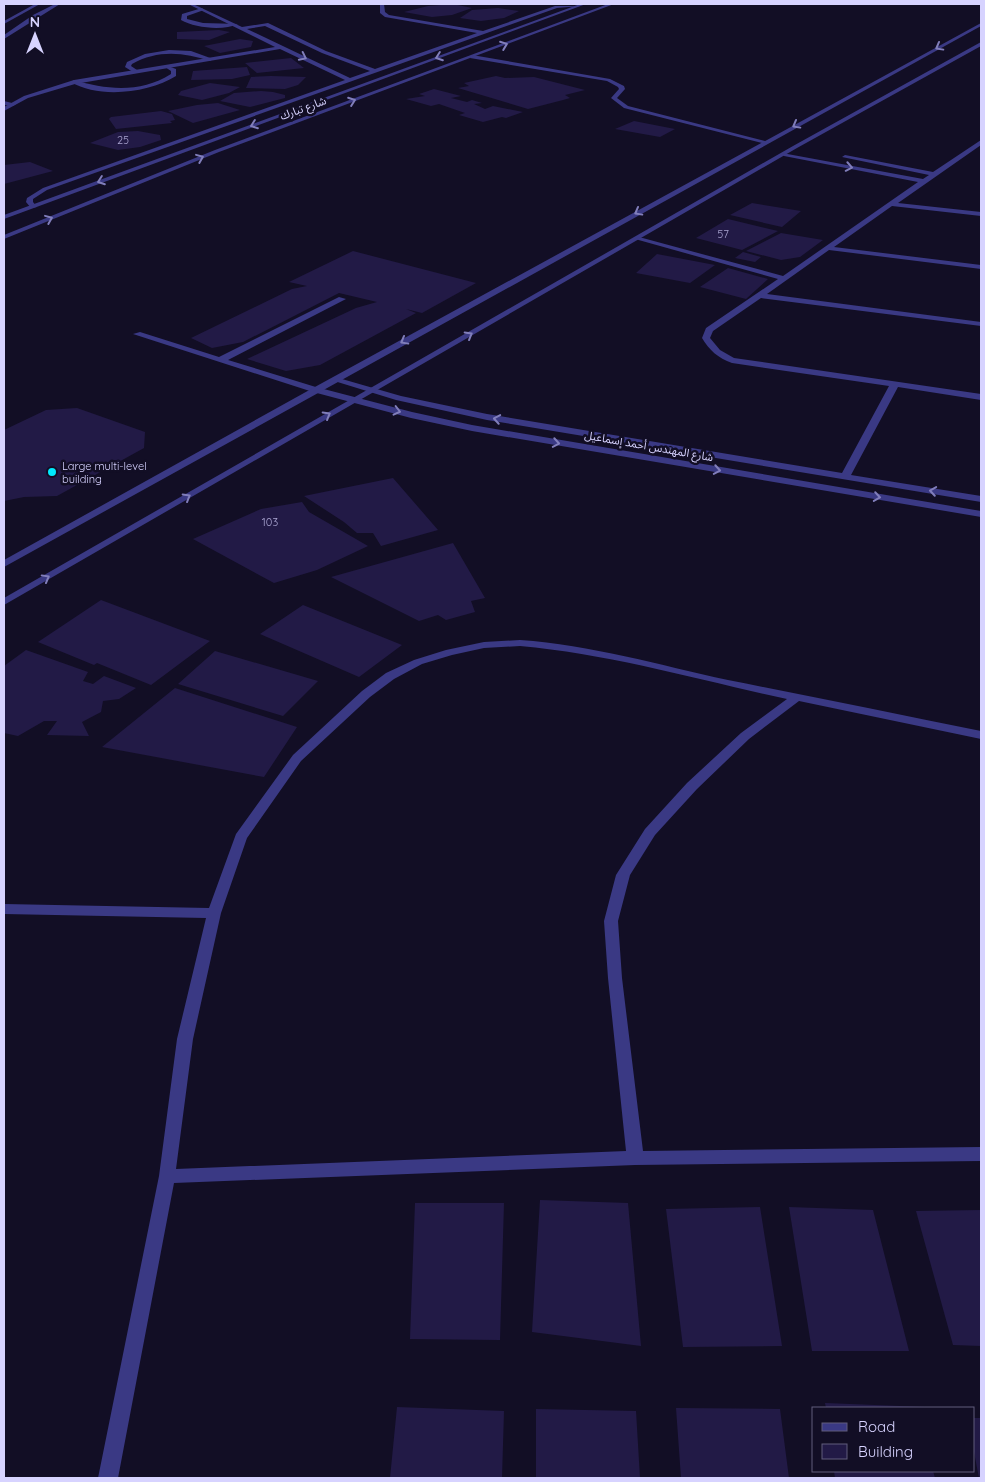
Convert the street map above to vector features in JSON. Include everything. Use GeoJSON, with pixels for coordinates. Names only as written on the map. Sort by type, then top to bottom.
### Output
{"type":"FeatureCollection","features":[{"type":"Feature","properties":{"kind":"street"},"geometry":{"type":"LineString","coordinates":[[4,23],[38,4]]}},
{"type":"Feature","properties":{"kind":"street"},"geometry":{"type":"LineString","coordinates":[[4,37],[35,16],[58,4]]}},
{"type":"Feature","properties":{"kind":"street"},"geometry":{"type":"LineString","coordinates":[[190,4],[261,36],[350,80]]}},
{"type":"Feature","properties":{"kind":"street"},"geometry":{"type":"LineString","coordinates":[[399,4],[382,5],[383,13],[387,16],[483,32]]}},
{"type":"Feature","properties":{"kind":"street","name":"شارع تبارك"},"geometry":{"type":"LineString","coordinates":[[4,237],[217,151],[472,58],[612,4]]}},
{"type":"Feature","properties":{"kind":"street"},"geometry":{"type":"LineString","coordinates":[[971,4],[981,5]]}},
{"type":"Feature","properties":{"kind":"street"},"geometry":{"type":"LineString","coordinates":[[33,206],[29,202],[30,198],[45,189],[550,9],[581,5]]}},
{"type":"Feature","properties":{"kind":"street","name":"شارع تبارك"},"geometry":{"type":"LineString","coordinates":[[4,217],[581,5]]}},
{"type":"Feature","properties":{"kind":"street"},"geometry":{"type":"LineString","coordinates":[[202,9],[184,15],[184,20],[207,26],[235,24]]}},
{"type":"Feature","properties":{"kind":"street"},"geometry":{"type":"LineString","coordinates":[[243,28],[266,24],[324,52],[375,72]]}},
{"type":"Feature","properties":{"kind":"street"},"geometry":{"type":"LineString","coordinates":[[4,564],[981,24]]}},
{"type":"Feature","properties":{"kind":"street"},"geometry":{"type":"LineString","coordinates":[[261,36],[284,33]]}},
{"type":"Feature","properties":{"kind":"street"},"geometry":{"type":"LineString","coordinates":[[4,602],[784,154],[800,148],[981,44]]}},
{"type":"Feature","properties":{"kind":"street"},"geometry":{"type":"LineString","coordinates":[[4,109],[26,97],[74,82],[282,47]]}},
{"type":"Feature","properties":{"kind":"street"},"geometry":{"type":"LineString","coordinates":[[134,71],[128,67],[129,63],[135,59],[153,54],[191,53],[210,58]]}},
{"type":"Feature","properties":{"kind":"street"},"geometry":{"type":"LineString","coordinates":[[472,58],[608,80],[621,86],[622,89],[614,98],[626,107],[766,142]]}},
{"type":"Feature","properties":{"kind":"street"},"geometry":{"type":"LineString","coordinates":[[74,82],[100,89],[138,88],[167,80],[174,75],[174,70],[167,66]]}},
{"type":"Feature","properties":{"kind":"street"},"geometry":{"type":"LineString","coordinates":[[4,103],[13,104]]}},
{"type":"Feature","properties":{"kind":"street"},"geometry":{"type":"LineString","coordinates":[[981,142],[758,295],[709,330],[706,338],[710,346],[719,354],[732,360],[981,397]]}},
{"type":"Feature","properties":{"kind":"street"},"geometry":{"type":"LineString","coordinates":[[784,154],[923,181]]}},
{"type":"Feature","properties":{"kind":"street"},"geometry":{"type":"LineString","coordinates":[[841,156],[933,174]]}},
{"type":"Feature","properties":{"kind":"street"},"geometry":{"type":"LineString","coordinates":[[659,201],[691,208]]}},
{"type":"Feature","properties":{"kind":"street"},"geometry":{"type":"LineString","coordinates":[[890,204],[981,214]]}},
{"type":"Feature","properties":{"kind":"street"},"geometry":{"type":"LineString","coordinates":[[638,239],[783,278]]}},
{"type":"Feature","properties":{"kind":"street"},"geometry":{"type":"LineString","coordinates":[[827,248],[981,267]]}},
{"type":"Feature","properties":{"kind":"street"},"geometry":{"type":"LineString","coordinates":[[758,295],[981,324]]}},
{"type":"Feature","properties":{"kind":"street"},"geometry":{"type":"LineString","coordinates":[[220,360],[342,299]]}},
{"type":"Feature","properties":{"kind":"street","name":"شارع المهندس أحمد إسماعيل"},"geometry":{"type":"LineString","coordinates":[[137,334],[316,390],[411,415],[480,429],[981,514]]}},
{"type":"Feature","properties":{"kind":"street","name":"شارع المهندس أحمد إسماعيل"},"geometry":{"type":"LineString","coordinates":[[335,380],[487,417],[981,500]]}},
{"type":"Feature","properties":{"kind":"street"},"geometry":{"type":"LineString","coordinates":[[844,477],[896,384]]}},
{"type":"Feature","properties":{"kind":"street"},"geometry":{"type":"LineString","coordinates":[[108,1478],[167,1176],[184,1039],[214,913],[240,837],[297,758],[366,694],[390,676],[418,662],[450,652],[484,645],[520,643],[556,646],[981,735]]}},
{"type":"Feature","properties":{"kind":"street"},"geometry":{"type":"LineString","coordinates":[[635,1158],[615,978],[611,921],[623,875],[650,832],[692,786],[745,736],[797,697]]}},
{"type":"Feature","properties":{"kind":"street"},"geometry":{"type":"LineString","coordinates":[[4,909],[214,913]]}},
{"type":"Feature","properties":{"kind":"street"},"geometry":{"type":"LineString","coordinates":[[167,1176],[635,1158],[981,1154]]}},
{"type":"Feature","properties":{"kind":"building"},"geometry":{"type":"Polygon","coordinates":[[[453,4],[472,8],[452,15],[432,17],[404,12],[428,6],[453,4]]]}},
{"type":"Feature","properties":{"kind":"building"},"geometry":{"type":"Polygon","coordinates":[[[498,8],[519,11],[504,18],[481,21],[460,18],[472,10],[498,8]]]}},
{"type":"Feature","properties":{"kind":"building"},"geometry":{"type":"Polygon","coordinates":[[[219,30],[230,32],[209,40],[177,39],[177,32],[219,30]]]}},
{"type":"Feature","properties":{"kind":"building"},"geometry":{"type":"Polygon","coordinates":[[[240,39],[253,41],[251,47],[220,53],[204,46],[240,39]]]}},
{"type":"Feature","properties":{"kind":"building"},"geometry":{"type":"Polygon","coordinates":[[[291,58],[304,68],[257,73],[245,63],[291,58]]]}},
{"type":"Feature","properties":{"kind":"building"},"geometry":{"type":"Polygon","coordinates":[[[247,67],[250,75],[232,79],[191,80],[193,71],[247,67]]]}},
{"type":"Feature","properties":{"kind":"building"},"geometry":{"type":"Polygon","coordinates":[[[496,76],[505,78],[534,77],[585,90],[565,95],[570,98],[528,109],[458,88],[469,86],[464,83],[496,76]]]}},
{"type":"Feature","properties":{"kind":"building"},"geometry":{"type":"Polygon","coordinates":[[[251,77],[306,77],[298,85],[285,89],[246,88],[251,77]]]}},
{"type":"Feature","properties":{"kind":"building"},"geometry":{"type":"Polygon","coordinates":[[[210,83],[240,87],[229,93],[202,100],[178,95],[181,91],[210,83]]]}},
{"type":"Feature","properties":{"kind":"building"},"geometry":{"type":"Polygon","coordinates":[[[434,89],[461,96],[451,98],[482,103],[474,104],[485,109],[493,106],[523,112],[506,118],[502,117],[483,122],[459,115],[465,113],[439,104],[431,106],[406,99],[425,96],[419,94],[434,89]]]}},
{"type":"Feature","properties":{"kind":"building"},"geometry":{"type":"Polygon","coordinates":[[[261,91],[285,95],[285,98],[250,107],[220,101],[234,93],[261,91]]]}},
{"type":"Feature","properties":{"kind":"building"},"geometry":{"type":"Polygon","coordinates":[[[218,103],[240,110],[193,123],[168,111],[197,105],[218,103]]]}},
{"type":"Feature","properties":{"kind":"building"},"geometry":{"type":"Polygon","coordinates":[[[161,111],[172,114],[175,120],[170,121],[172,123],[116,129],[109,119],[111,117],[161,111]]]}},
{"type":"Feature","properties":{"kind":"building"},"geometry":{"type":"Polygon","coordinates":[[[634,121],[675,129],[660,137],[615,129],[634,121]]]}},
{"type":"Feature","properties":{"kind":"building"},"geometry":{"type":"Polygon","coordinates":[[[138,131],[160,135],[161,140],[140,147],[118,150],[90,143],[118,132],[138,131]]]}},
{"type":"Feature","properties":{"kind":"building"},"geometry":{"type":"Polygon","coordinates":[[[30,162],[53,171],[4,184],[4,165],[30,162]]]}},
{"type":"Feature","properties":{"kind":"building"},"geometry":{"type":"Polygon","coordinates":[[[752,203],[801,211],[782,227],[730,215],[752,203]]]}},
{"type":"Feature","properties":{"kind":"building"},"geometry":{"type":"Polygon","coordinates":[[[728,219],[778,231],[742,250],[696,238],[728,219]]]}},
{"type":"Feature","properties":{"kind":"building"},"geometry":{"type":"Polygon","coordinates":[[[781,233],[823,240],[800,257],[781,260],[746,251],[781,233]]]}},
{"type":"Feature","properties":{"kind":"building"},"geometry":{"type":"Polygon","coordinates":[[[353,251],[476,283],[422,313],[406,309],[416,313],[320,365],[286,371],[247,359],[356,308],[377,302],[339,293],[243,342],[212,348],[191,338],[292,289],[307,286],[289,282],[353,251]]]}},
{"type":"Feature","properties":{"kind":"building"},"geometry":{"type":"Polygon","coordinates":[[[743,252],[761,257],[755,262],[735,258],[743,252]]]}},
{"type":"Feature","properties":{"kind":"building"},"geometry":{"type":"Polygon","coordinates":[[[657,254],[715,265],[690,283],[636,273],[657,254]]]}},
{"type":"Feature","properties":{"kind":"building"},"geometry":{"type":"Polygon","coordinates":[[[728,268],[768,279],[746,299],[700,287],[728,268]]]}},
{"type":"Feature","properties":{"kind":"building","name":"Large multi-level building"},"geometry":{"type":"Polygon","coordinates":[[[77,408],[145,432],[144,448],[57,496],[24,497],[4,501],[4,430],[46,410],[77,408]]]}},
{"type":"Feature","properties":{"kind":"building"},"geometry":{"type":"Polygon","coordinates":[[[393,478],[438,530],[381,546],[373,533],[357,533],[344,522],[304,496],[393,478]]]}},
{"type":"Feature","properties":{"kind":"building"},"geometry":{"type":"Polygon","coordinates":[[[302,502],[309,512],[368,546],[317,570],[274,583],[193,539],[261,509],[302,502]]]}},
{"type":"Feature","properties":{"kind":"building"},"geometry":{"type":"Polygon","coordinates":[[[453,543],[485,598],[471,601],[475,612],[446,620],[438,615],[419,621],[331,577],[453,543]]]}},
{"type":"Feature","properties":{"kind":"building"},"geometry":{"type":"Polygon","coordinates":[[[101,600],[210,641],[151,685],[97,663],[94,665],[38,642],[101,600]]]}},
{"type":"Feature","properties":{"kind":"building"},"geometry":{"type":"Polygon","coordinates":[[[303,605],[402,645],[359,677],[260,634],[303,605]]]}},
{"type":"Feature","properties":{"kind":"building"},"geometry":{"type":"Polygon","coordinates":[[[26,650],[88,672],[83,681],[93,684],[104,676],[136,688],[119,699],[103,701],[101,712],[82,722],[89,736],[47,735],[57,721],[44,721],[18,736],[4,733],[4,666],[26,650]]]}},
{"type":"Feature","properties":{"kind":"building"},"geometry":{"type":"Polygon","coordinates":[[[215,651],[318,681],[283,716],[178,684],[215,651]]]}},
{"type":"Feature","properties":{"kind":"building"},"geometry":{"type":"Polygon","coordinates":[[[175,688],[297,727],[264,777],[102,747],[175,688]]]}},
{"type":"Feature","properties":{"kind":"building"},"geometry":{"type":"Polygon","coordinates":[[[540,1200],[628,1203],[641,1346],[532,1332],[540,1200]]]}},
{"type":"Feature","properties":{"kind":"building"},"geometry":{"type":"Polygon","coordinates":[[[415,1203],[504,1203],[500,1340],[410,1339],[415,1203]]]}},
{"type":"Feature","properties":{"kind":"building"},"geometry":{"type":"Polygon","coordinates":[[[760,1207],[782,1346],[683,1347],[666,1209],[760,1207]]]}},
{"type":"Feature","properties":{"kind":"building"},"geometry":{"type":"Polygon","coordinates":[[[789,1207],[873,1210],[909,1351],[812,1351],[789,1207]]]}},
{"type":"Feature","properties":{"kind":"building"},"geometry":{"type":"Polygon","coordinates":[[[981,1210],[981,1346],[953,1345],[916,1211],[981,1210]]]}},
{"type":"Feature","properties":{"kind":"building"},"geometry":{"type":"Polygon","coordinates":[[[825,1403],[925,1407],[826,1407],[825,1403]]]}},
{"type":"Feature","properties":{"kind":"building"},"geometry":{"type":"Polygon","coordinates":[[[397,1407],[504,1411],[502,1478],[390,1478],[397,1407]]]}},
{"type":"Feature","properties":{"kind":"building"},"geometry":{"type":"Polygon","coordinates":[[[676,1408],[780,1409],[789,1478],[681,1478],[676,1408]]]}},
{"type":"Feature","properties":{"kind":"building"},"geometry":{"type":"Polygon","coordinates":[[[536,1409],[636,1411],[640,1478],[536,1478],[536,1409]]]}},
{"type":"Feature","properties":{"kind":"building"},"geometry":{"type":"Polygon","coordinates":[[[975,1418],[981,1418],[981,1478],[979,1478],[975,1457],[975,1418]]]}},
{"type":"Feature","properties":{"kind":"building"},"geometry":{"type":"Polygon","coordinates":[[[834,1472],[933,1472],[935,1478],[835,1478],[834,1472]]]}},
{"type":"Feature","properties":{"kind":"place","name":"Large multi-level building"},"geometry":{"type":"Point","coordinates":[52,472]}}]}
